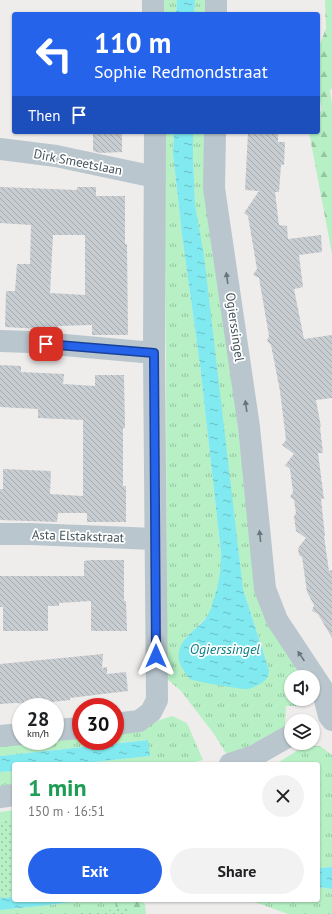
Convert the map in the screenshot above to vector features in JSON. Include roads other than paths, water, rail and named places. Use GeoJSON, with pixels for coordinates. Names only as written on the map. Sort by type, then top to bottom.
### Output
{"type":"FeatureCollection","features":[{"type":"Feature","properties":{"kind":"street"},"geometry":{"type":"LineString","coordinates":[[153,0],[154,12]]}},
{"type":"Feature","properties":{"kind":"street"},"geometry":{"type":"LineString","coordinates":[[216,0],[216,12]]}},
{"type":"Feature","properties":{"kind":"street"},"geometry":{"type":"LineString","coordinates":[[124,723],[139,722],[151,712],[157,700],[154,353],[155,134]]}},
{"type":"Feature","properties":{"kind":"street","name":"Ogierssingel"},"geometry":{"type":"LineString","coordinates":[[215,134],[214,188],[249,427],[265,590],[277,620],[322,688],[325,720]]}},
{"type":"Feature","properties":{"kind":"street","name":"Dirk Smeetslaan"},"geometry":{"type":"LineString","coordinates":[[0,149],[56,156],[155,177]]}},
{"type":"Feature","properties":{"kind":"street"},"geometry":{"type":"LineString","coordinates":[[0,341],[31,342],[154,353]]}},
{"type":"Feature","properties":{"kind":"street","name":"Asta Elstakstraat"},"geometry":{"type":"LineString","coordinates":[[0,534],[155,539]]}},
{"type":"Feature","properties":{"kind":"street"},"geometry":{"type":"LineString","coordinates":[[0,736],[12,735]]}},
{"type":"Feature","properties":{"kind":"street"},"geometry":{"type":"LineString","coordinates":[[236,762],[254,756],[284,739]]}},
{"type":"Feature","properties":{"kind":"street"},"geometry":{"type":"LineString","coordinates":[[0,797],[12,795]]}},
{"type":"Feature","properties":{"kind":"water"},"geometry":{"type":"Polygon","coordinates":[[[177,0],[195,0],[194,12],[176,12],[177,0]]]}},
{"type":"Feature","properties":{"kind":"water","name":"Ogierssingel"},"geometry":{"type":"Polygon","coordinates":[[[174,134],[193,134],[195,205],[204,256],[243,589],[269,670],[265,681],[248,689],[200,682],[190,679],[179,660],[181,645],[209,613],[217,589],[221,566],[221,553],[200,365],[182,235],[173,154],[174,134]]]}},
{"type":"Feature","properties":{"kind":"water"},"geometry":{"type":"Polygon","coordinates":[[[148,740],[150,756],[94,762],[12,762],[12,771],[0,772],[0,756],[72,748],[72,750],[124,750],[124,743],[148,740]]]}},
{"type":"Feature","properties":{"kind":"water"},"geometry":{"type":"Polygon","coordinates":[[[332,867],[332,889],[320,887],[320,868],[332,867]]]}},
{"type":"Feature","properties":{"kind":"water"},"geometry":{"type":"Polygon","coordinates":[[[12,897],[12,902],[71,902],[0,910],[0,898],[12,897]]]}}]}
